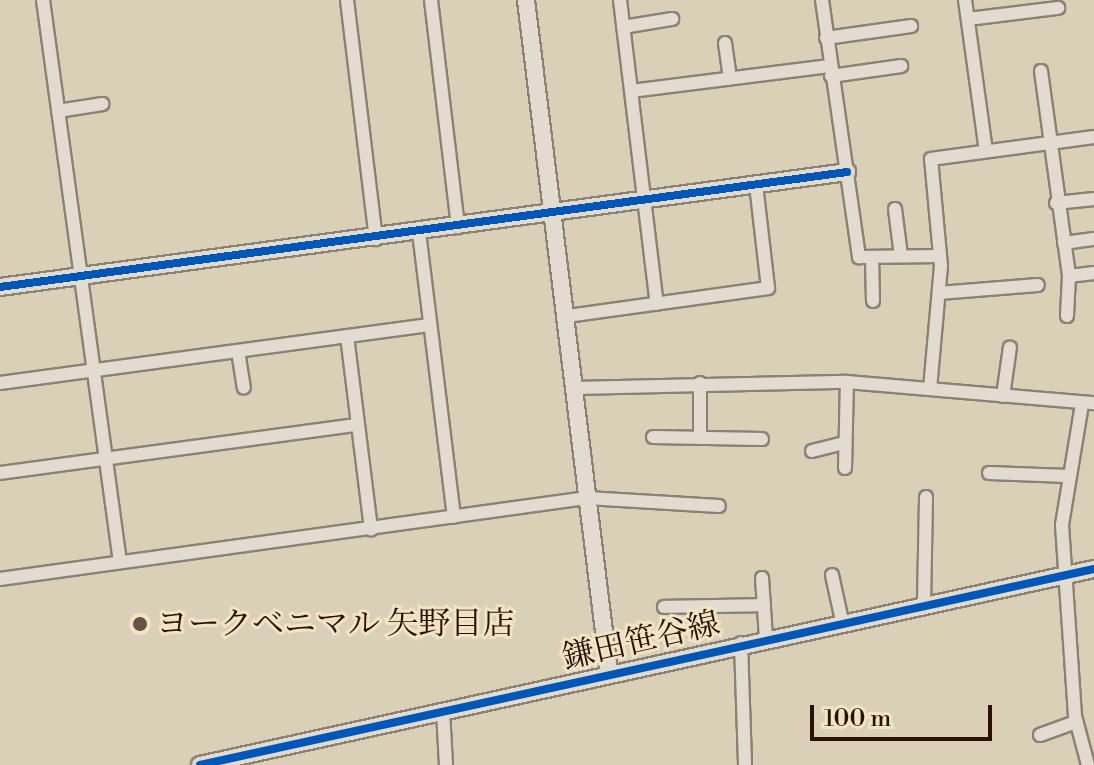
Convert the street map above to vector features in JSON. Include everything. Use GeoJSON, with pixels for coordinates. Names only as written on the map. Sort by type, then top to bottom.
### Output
{"type":"FeatureCollection","features":[{"type":"Feature","properties":{"kind":"street"},"geometry":{"type":"LineString","coordinates":[[43,0],[120,562]]}},
{"type":"Feature","properties":{"kind":"street"},"geometry":{"type":"LineString","coordinates":[[347,0],[376,239]]}},
{"type":"Feature","properties":{"kind":"street"},"geometry":{"type":"LineString","coordinates":[[431,0],[458,227]]}},
{"type":"Feature","properties":{"kind":"street"},"geometry":{"type":"LineString","coordinates":[[526,0],[609,672]]}},
{"type":"Feature","properties":{"kind":"street"},"geometry":{"type":"LineString","coordinates":[[620,0],[657,304]]}},
{"type":"Feature","properties":{"kind":"street"},"geometry":{"type":"LineString","coordinates":[[829,0],[822,0],[826,38],[859,257],[940,256]]}},
{"type":"Feature","properties":{"kind":"street"},"geometry":{"type":"LineString","coordinates":[[965,0],[986,151]]}},
{"type":"Feature","properties":{"kind":"street"},"geometry":{"type":"LineString","coordinates":[[968,19],[1058,8]]}},
{"type":"Feature","properties":{"kind":"street"},"geometry":{"type":"LineString","coordinates":[[623,27],[672,19]]}},
{"type":"Feature","properties":{"kind":"street"},"geometry":{"type":"LineString","coordinates":[[826,38],[911,26]]}},
{"type":"Feature","properties":{"kind":"street"},"geometry":{"type":"LineString","coordinates":[[725,43],[730,79]]}},
{"type":"Feature","properties":{"kind":"street"},"geometry":{"type":"LineString","coordinates":[[631,91],[730,79],[901,66]]}},
{"type":"Feature","properties":{"kind":"street"},"geometry":{"type":"LineString","coordinates":[[1041,71],[1056,203],[1069,276],[1067,316]]}},
{"type":"Feature","properties":{"kind":"street"},"geometry":{"type":"LineString","coordinates":[[58,111],[102,104]]}},
{"type":"Feature","properties":{"kind":"street"},"geometry":{"type":"LineString","coordinates":[[930,389],[940,256],[931,159],[1094,137]]}},
{"type":"Feature","properties":{"kind":"street"},"geometry":{"type":"LineString","coordinates":[[0,287],[376,239],[847,172]]}},
{"type":"Feature","properties":{"kind":"street"},"geometry":{"type":"LineString","coordinates":[[567,316],[768,288],[756,185]]}},
{"type":"Feature","properties":{"kind":"street"},"geometry":{"type":"LineString","coordinates":[[1056,203],[1094,199]]}},
{"type":"Feature","properties":{"kind":"street"},"geometry":{"type":"LineString","coordinates":[[895,209],[901,256]]}},
{"type":"Feature","properties":{"kind":"street"},"geometry":{"type":"LineString","coordinates":[[419,232],[454,517]]}},
{"type":"Feature","properties":{"kind":"street"},"geometry":{"type":"LineString","coordinates":[[1064,243],[1094,239]]}},
{"type":"Feature","properties":{"kind":"street"},"geometry":{"type":"LineString","coordinates":[[872,257],[873,301]]}},
{"type":"Feature","properties":{"kind":"street"},"geometry":{"type":"LineString","coordinates":[[1069,276],[1094,273]]}},
{"type":"Feature","properties":{"kind":"street"},"geometry":{"type":"LineString","coordinates":[[939,293],[1038,285]]}},
{"type":"Feature","properties":{"kind":"street"},"geometry":{"type":"LineString","coordinates":[[0,383],[429,325]]}},
{"type":"Feature","properties":{"kind":"street"},"geometry":{"type":"LineString","coordinates":[[347,336],[371,530]]}},
{"type":"Feature","properties":{"kind":"street"},"geometry":{"type":"LineString","coordinates":[[1003,396],[1010,347]]}},
{"type":"Feature","properties":{"kind":"street"},"geometry":{"type":"LineString","coordinates":[[238,351],[244,388]]}},
{"type":"Feature","properties":{"kind":"street"},"geometry":{"type":"LineString","coordinates":[[575,388],[847,382],[1088,404],[1068,476],[1065,574],[1076,722],[1089,750],[1088,765]]}},
{"type":"Feature","properties":{"kind":"street"},"geometry":{"type":"LineString","coordinates":[[845,468],[840,444],[847,382]]}},
{"type":"Feature","properties":{"kind":"street"},"geometry":{"type":"LineString","coordinates":[[700,383],[700,438]]}},
{"type":"Feature","properties":{"kind":"street"},"geometry":{"type":"LineString","coordinates":[[0,473],[356,425]]}},
{"type":"Feature","properties":{"kind":"street"},"geometry":{"type":"LineString","coordinates":[[653,437],[762,439]]}},
{"type":"Feature","properties":{"kind":"street"},"geometry":{"type":"LineString","coordinates":[[812,451],[840,444]]}},
{"type":"Feature","properties":{"kind":"street"},"geometry":{"type":"LineString","coordinates":[[989,473],[1068,476]]}},
{"type":"Feature","properties":{"kind":"street"},"geometry":{"type":"LineString","coordinates":[[924,603],[926,497]]}},
{"type":"Feature","properties":{"kind":"street"},"geometry":{"type":"LineString","coordinates":[[0,579],[587,498],[719,506]]}},
{"type":"Feature","properties":{"kind":"street","name":"鎌田笹谷線"},"geometry":{"type":"LineString","coordinates":[[200,765],[741,643],[1094,569]]}},
{"type":"Feature","properties":{"kind":"street"},"geometry":{"type":"LineString","coordinates":[[832,575],[842,621]]}},
{"type":"Feature","properties":{"kind":"street"},"geometry":{"type":"LineString","coordinates":[[762,578],[766,638]]}},
{"type":"Feature","properties":{"kind":"street"},"geometry":{"type":"LineString","coordinates":[[664,607],[764,605]]}},
{"type":"Feature","properties":{"kind":"street"},"geometry":{"type":"LineString","coordinates":[[741,643],[745,765]]}},
{"type":"Feature","properties":{"kind":"street"},"geometry":{"type":"LineString","coordinates":[[443,711],[446,765]]}},
{"type":"Feature","properties":{"kind":"street"},"geometry":{"type":"LineString","coordinates":[[1040,735],[1076,722]]}},
{"type":"Feature","properties":{"kind":"cycle path"},"geometry":{"type":"LineString","coordinates":[[0,287],[847,172]]}},
{"type":"Feature","properties":{"kind":"cycle path"},"geometry":{"type":"LineString","coordinates":[[200,765],[1094,569]]}},
{"type":"Feature","properties":{"kind":"place","name":"ヨークベニマル 矢野目店"},"geometry":{"type":"Point","coordinates":[140,624]}}]}
